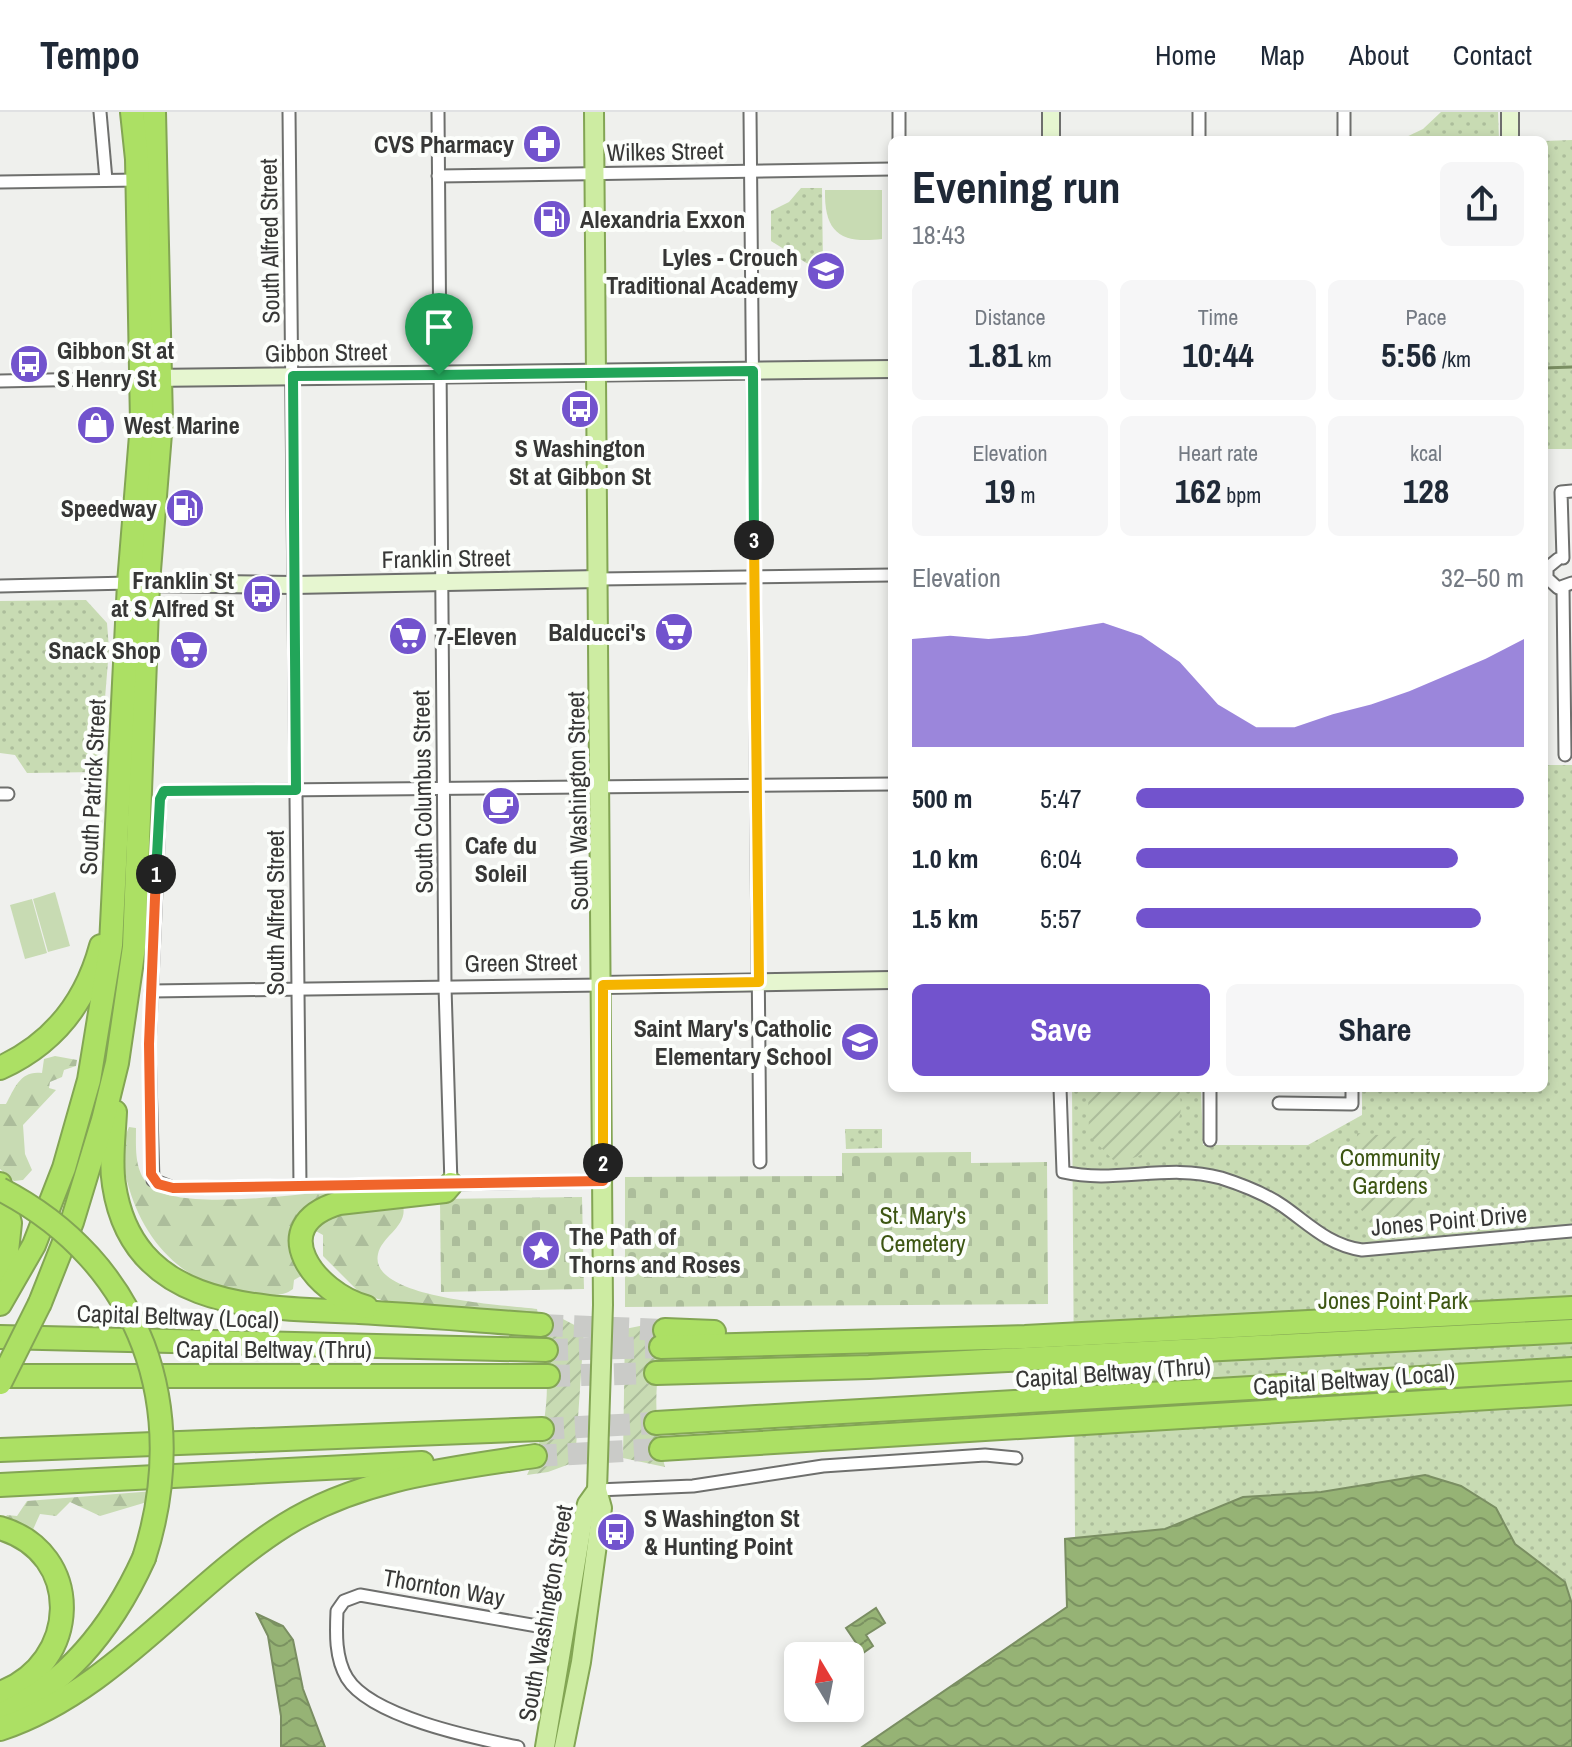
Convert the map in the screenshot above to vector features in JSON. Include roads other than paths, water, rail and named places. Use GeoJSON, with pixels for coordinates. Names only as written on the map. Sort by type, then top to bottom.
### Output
{"type":"FeatureCollection","features":[{"type":"Feature","properties":{"kind":"highway","name":"South Patrick Street"},"geometry":{"type":"LineString","coordinates":[[132,112],[146,180]]}},
{"type":"Feature","properties":{"kind":"highway","name":"South Patrick Street"},"geometry":{"type":"LineString","coordinates":[[0,1383],[40,1303],[90,1166],[117,1063],[130,986],[138,886],[139,477],[151,378],[146,180],[154,112]]}},
{"type":"Feature","properties":{"kind":"highway","name":"South Patrick Street"},"geometry":{"type":"LineString","coordinates":[[1,1303],[34,1245],[74,1135],[103,1007],[138,583]]}},
{"type":"Feature","properties":{"kind":"highway"},"geometry":{"type":"LineString","coordinates":[[0,1068],[31,1051],[75,1007],[99,956],[112,907]]}},
{"type":"Feature","properties":{"kind":"highway"},"geometry":{"type":"LineString","coordinates":[[117,1063],[113,1153],[116,1198],[135,1239],[157,1266],[196,1292],[235,1304],[541,1325]]}},
{"type":"Feature","properties":{"kind":"highway"},"geometry":{"type":"LineString","coordinates":[[394,1314],[352,1303],[320,1283],[305,1262],[303,1231],[308,1221],[327,1206],[445,1191],[451,1184]]}},
{"type":"Feature","properties":{"kind":"highway"},"geometry":{"type":"LineString","coordinates":[[0,1186],[10,1223],[1,1303]]}},
{"type":"Feature","properties":{"kind":"highway"},"geometry":{"type":"LineString","coordinates":[[0,1186],[61,1227],[96,1263],[119,1297],[150,1362],[162,1420],[164,1458],[152,1535],[117,1612],[67,1670],[29,1699],[0,1715]]}},
{"type":"Feature","properties":{"kind":"highway"},"geometry":{"type":"LineString","coordinates":[[663,1339],[1026,1348],[1572,1308]]}},
{"type":"Feature","properties":{"kind":"highway","name":"Capital Beltway (Thru)"},"geometry":{"type":"LineString","coordinates":[[656,1373],[1026,1348],[1572,1331]]}},
{"type":"Feature","properties":{"kind":"highway","name":"Capital Beltway (Local)"},"geometry":{"type":"LineString","coordinates":[[0,1337],[546,1350]]}},
{"type":"Feature","properties":{"kind":"highway"},"geometry":{"type":"LineString","coordinates":[[0,1366],[123,1374]]}},
{"type":"Feature","properties":{"kind":"highway","name":"Capital Beltway (Thru)"},"geometry":{"type":"LineString","coordinates":[[656,1423],[1572,1369]]}},
{"type":"Feature","properties":{"kind":"highway","name":"Capital Beltway (Thru)"},"geometry":{"type":"LineString","coordinates":[[0,1376],[548,1376]]}},
{"type":"Feature","properties":{"kind":"highway","name":"Capital Beltway (Local)"},"geometry":{"type":"LineString","coordinates":[[661,1449],[1572,1393]]}},
{"type":"Feature","properties":{"kind":"highway"},"geometry":{"type":"LineString","coordinates":[[0,1450],[542,1429]]}},
{"type":"Feature","properties":{"kind":"highway"},"geometry":{"type":"LineString","coordinates":[[0,1465],[372,1437]]}},
{"type":"Feature","properties":{"kind":"highway"},"geometry":{"type":"LineString","coordinates":[[0,1485],[535,1456],[421,1473],[348,1494],[307,1512],[264,1539],[78,1691],[0,1729]]}},
{"type":"Feature","properties":{"kind":"highway"},"geometry":{"type":"LineString","coordinates":[[0,1497],[79,1488],[112,1477]]}},
{"type":"Feature","properties":{"kind":"highway"},"geometry":{"type":"LineString","coordinates":[[0,1528],[23,1538],[44,1558],[57,1583],[62,1612],[57,1640],[42,1667],[28,1680],[0,1693]]}},
{"type":"Feature","properties":{"kind":"main road","name":"South Washington Street"},"geometry":{"type":"LineString","coordinates":[[564,1747],[594,1576],[602,1508],[597,1490],[603,1305],[603,985],[594,112]]}},
{"type":"Feature","properties":{"kind":"main road"},"geometry":{"type":"LineString","coordinates":[[1051,112],[1051,136]]}},
{"type":"Feature","properties":{"kind":"main road"},"geometry":{"type":"LineString","coordinates":[[1510,112],[1510,136]]}},
{"type":"Feature","properties":{"kind":"main road","name":"Gibbon Street"},"geometry":{"type":"LineString","coordinates":[[151,378],[888,369]]}},
{"type":"Feature","properties":{"kind":"main road","name":"Franklin Street"},"geometry":{"type":"LineString","coordinates":[[138,583],[294,585],[599,579]]}},
{"type":"Feature","properties":{"kind":"main road","name":"Green Street"},"geometry":{"type":"LineString","coordinates":[[603,985],[888,980]]}},
{"type":"Feature","properties":{"kind":"main road","name":"South Washington Street"},"geometry":{"type":"LineString","coordinates":[[545,1747],[583,1519],[587,1504],[597,1490]]}},
{"type":"Feature","properties":{"kind":"street"},"geometry":{"type":"LineString","coordinates":[[100,112],[106,180]]}},
{"type":"Feature","properties":{"kind":"street","name":"South Alfred Street"},"geometry":{"type":"LineString","coordinates":[[289,112],[300,1186]]}},
{"type":"Feature","properties":{"kind":"street","name":"South Columbus Street"},"geometry":{"type":"LineString","coordinates":[[438,112],[445,987],[451,1184]]}},
{"type":"Feature","properties":{"kind":"street"},"geometry":{"type":"LineString","coordinates":[[750,112],[760,1162]]}},
{"type":"Feature","properties":{"kind":"street"},"geometry":{"type":"LineString","coordinates":[[899,112],[899,136]]}},
{"type":"Feature","properties":{"kind":"street"},"geometry":{"type":"LineString","coordinates":[[1199,112],[1199,136]]}},
{"type":"Feature","properties":{"kind":"street"},"geometry":{"type":"LineString","coordinates":[[1344,112],[1344,136]]}},
{"type":"Feature","properties":{"kind":"street","name":"Wilkes Street"},"geometry":{"type":"LineString","coordinates":[[438,176],[888,169]]}},
{"type":"Feature","properties":{"kind":"street"},"geometry":{"type":"LineString","coordinates":[[0,182],[146,180]]}},
{"type":"Feature","properties":{"kind":"street","name":"Gibbon Street"},"geometry":{"type":"LineString","coordinates":[[0,381],[151,378]]}},
{"type":"Feature","properties":{"kind":"street"},"geometry":{"type":"LineString","coordinates":[[1564,560],[1567,491]]}},
{"type":"Feature","properties":{"kind":"street","name":"Franklin Street"},"geometry":{"type":"LineString","coordinates":[[599,579],[888,575]]}},
{"type":"Feature","properties":{"kind":"street"},"geometry":{"type":"LineString","coordinates":[[1548,579],[1550,583],[1567,585],[1568,733],[1565,755]]}},
{"type":"Feature","properties":{"kind":"street","name":"Franklin Street"},"geometry":{"type":"LineString","coordinates":[[0,586],[138,583]]}},
{"type":"Feature","properties":{"kind":"street"},"geometry":{"type":"LineString","coordinates":[[603,1181],[162,1186],[151,1174],[151,991],[160,799],[164,791],[888,784]]}},
{"type":"Feature","properties":{"kind":"street","name":"Green Street"},"geometry":{"type":"LineString","coordinates":[[151,991],[603,985]]}},
{"type":"Feature","properties":{"kind":"street","name":"Jones Point Drive"},"geometry":{"type":"LineString","coordinates":[[1060,1092],[1063,1172],[1087,1178],[1171,1171],[1218,1177],[1264,1195],[1328,1240],[1362,1250],[1572,1231]]}},
{"type":"Feature","properties":{"kind":"street"},"geometry":{"type":"LineString","coordinates":[[1210,1092],[1210,1140]]}},
{"type":"Feature","properties":{"kind":"street"},"geometry":{"type":"LineString","coordinates":[[1279,1103],[1352,1104],[1352,1092]]}},
{"type":"Feature","properties":{"kind":"street"},"geometry":{"type":"LineString","coordinates":[[597,1490],[693,1486],[823,1466],[985,1455],[1016,1458]]}},
{"type":"Feature","properties":{"kind":"street","name":"Thornton Way"},"geometry":{"type":"LineString","coordinates":[[518,1747],[424,1724],[363,1693],[345,1676],[340,1661],[337,1611],[344,1601],[360,1595],[566,1631]]}},
{"type":"Feature","properties":{"kind":"water"},"geometry":{"type":"Polygon","coordinates":[[[1425,1475],[1461,1486],[1496,1508],[1515,1544],[1565,1582],[1572,1604],[1572,1747],[862,1747],[1067,1607],[1065,1539],[1165,1529],[1243,1497],[1321,1492],[1425,1475]]]}},
{"type":"Feature","properties":{"kind":"water"},"geometry":{"type":"Polygon","coordinates":[[[876,1608],[885,1623],[866,1635],[873,1646],[864,1652],[864,1642],[856,1642],[846,1628],[876,1608]]]}},
{"type":"Feature","properties":{"kind":"water"},"geometry":{"type":"Polygon","coordinates":[[[257,1614],[283,1626],[293,1640],[303,1689],[325,1747],[281,1747],[281,1716],[268,1636],[257,1614]]]}},
{"type":"Feature","properties":{"kind":"waterway"},"geometry":{"type":"LineString","coordinates":[[1548,368],[1572,367]]}},
{"type":"Feature","properties":{"kind":"tunnel"},"geometry":{"type":"LineString","coordinates":[[541,1325],[665,1330]]}},
{"type":"Feature","properties":{"kind":"tunnel"},"geometry":{"type":"LineString","coordinates":[[546,1350],[661,1347]]}},
{"type":"Feature","properties":{"kind":"tunnel"},"geometry":{"type":"LineString","coordinates":[[548,1376],[656,1373]]}},
{"type":"Feature","properties":{"kind":"tunnel"},"geometry":{"type":"LineString","coordinates":[[542,1429],[656,1423]]}},
{"type":"Feature","properties":{"kind":"tunnel"},"geometry":{"type":"LineString","coordinates":[[535,1456],[661,1449]]}},
{"type":"Feature","properties":{"kind":"place","name":"CVS Pharmacy"},"geometry":{"type":"Point","coordinates":[542,144]}},
{"type":"Feature","properties":{"kind":"place","name":"Alexandria Exxon"},"geometry":{"type":"Point","coordinates":[552,219]}},
{"type":"Feature","properties":{"kind":"place","name":"Lyles - Crouch Traditional Academy"},"geometry":{"type":"Point","coordinates":[826,271]}},
{"type":"Feature","properties":{"kind":"place","name":"Gibbon St at S Henry St"},"geometry":{"type":"Point","coordinates":[29,364]}},
{"type":"Feature","properties":{"kind":"place","name":"S Washington St at Gibbon St"},"geometry":{"type":"Point","coordinates":[580,409]}},
{"type":"Feature","properties":{"kind":"place","name":"West Marine"},"geometry":{"type":"Point","coordinates":[96,425]}},
{"type":"Feature","properties":{"kind":"place","name":"Speedway"},"geometry":{"type":"Point","coordinates":[185,508]}},
{"type":"Feature","properties":{"kind":"place","name":"Franklin St at S Alfred St"},"geometry":{"type":"Point","coordinates":[262,594]}},
{"type":"Feature","properties":{"kind":"place","name":"Balducci's"},"geometry":{"type":"Point","coordinates":[674,632]}},
{"type":"Feature","properties":{"kind":"place","name":"7-Eleven"},"geometry":{"type":"Point","coordinates":[408,636]}},
{"type":"Feature","properties":{"kind":"place","name":"Snack Shop"},"geometry":{"type":"Point","coordinates":[189,650]}},
{"type":"Feature","properties":{"kind":"place","name":"Cafe du Soleil"},"geometry":{"type":"Point","coordinates":[501,806]}},
{"type":"Feature","properties":{"kind":"place","name":"Saint Mary's Catholic Elementary School"},"geometry":{"type":"Point","coordinates":[860,1042]}},
{"type":"Feature","properties":{"kind":"place","name":"The Path of Thorns and Roses"},"geometry":{"type":"Point","coordinates":[541,1250]}},
{"type":"Feature","properties":{"kind":"place","name":"S Washington St & Hunting Point"},"geometry":{"type":"Point","coordinates":[616,1532]}},
{"type":"Feature","properties":{"kind":"park label","name":"Community Gardens"},"geometry":{"type":"Point","coordinates":[1390,1171]}},
{"type":"Feature","properties":{"kind":"park label","name":"St. Mary's Cemetery"},"geometry":{"type":"Point","coordinates":[923,1229]}},
{"type":"Feature","properties":{"kind":"park label","name":"Jones Point Park"},"geometry":{"type":"Point","coordinates":[1393,1300]}}]}
